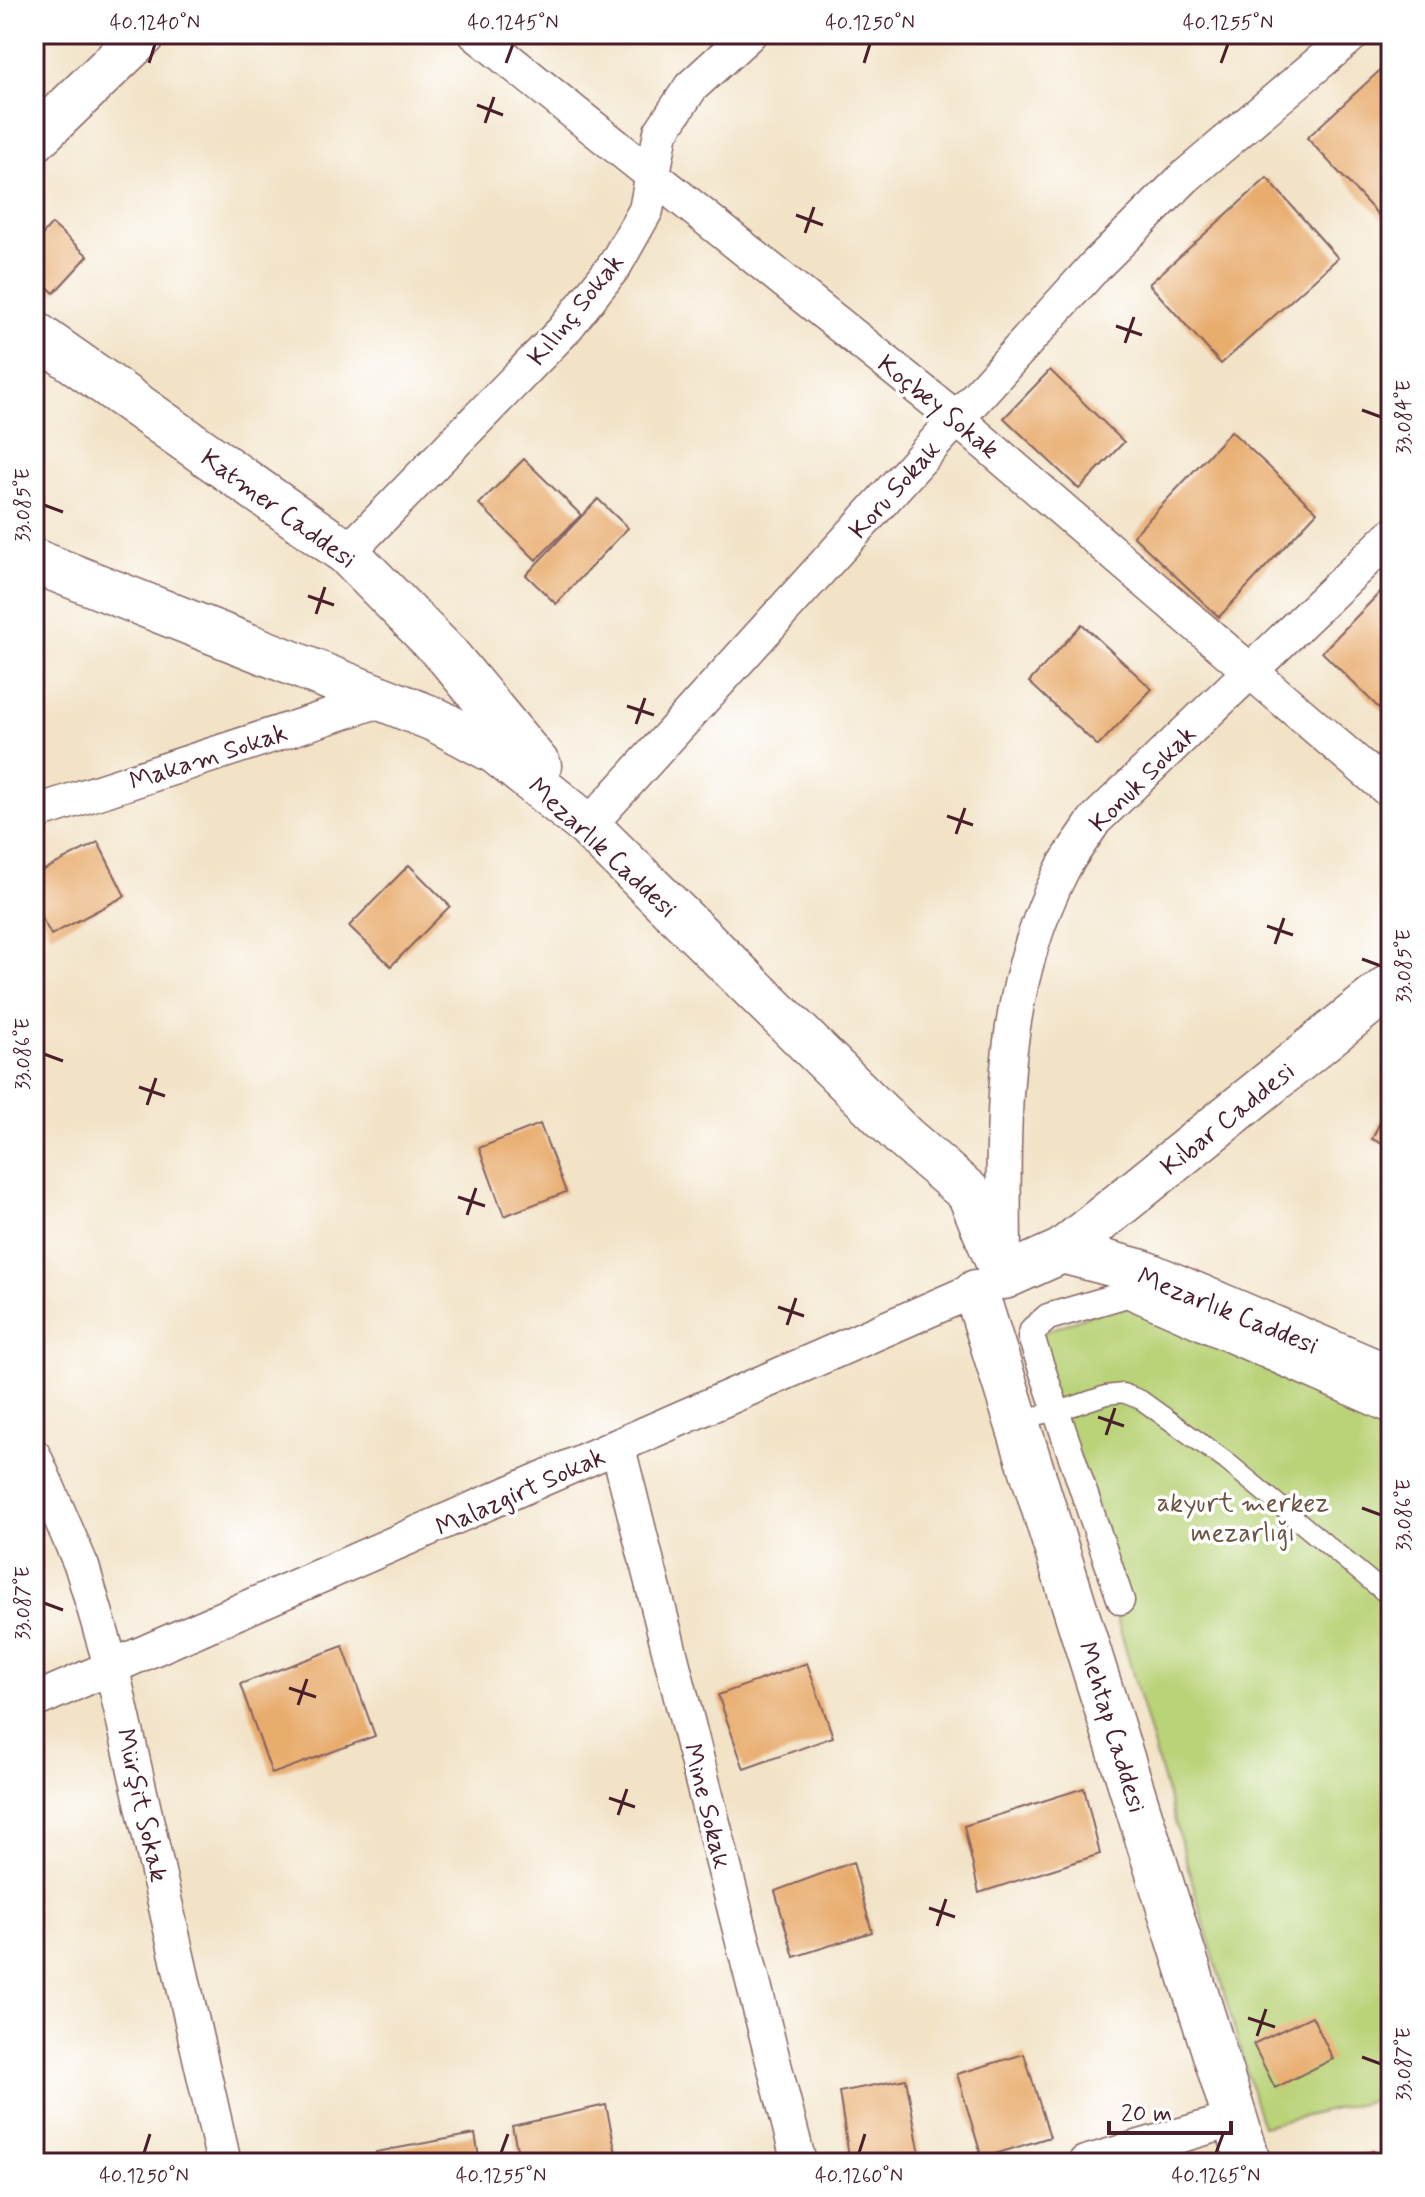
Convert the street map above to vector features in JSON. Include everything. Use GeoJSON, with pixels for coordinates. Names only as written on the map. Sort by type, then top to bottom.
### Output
{"type":"FeatureCollection","features":[{"type":"Feature","properties":{"kind":"street"},"geometry":{"type":"LineString","coordinates":[[34,140],[144,34]]}},
{"type":"Feature","properties":{"kind":"street","name":"Koçbey Sokak"},"geometry":{"type":"LineString","coordinates":[[476,34],[957,419],[1391,792]]}},
{"type":"Feature","properties":{"kind":"street","name":"Kılınç Sokak"},"geometry":{"type":"LineString","coordinates":[[347,553],[564,330],[615,265],[646,210],[661,132],[691,87],[749,34]]}},
{"type":"Feature","properties":{"kind":"street","name":"Koru Sokak"},"geometry":{"type":"LineString","coordinates":[[588,826],[1095,266],[1163,199],[1353,34]]}},
{"type":"Feature","properties":{"kind":"street","name":"Katmer Caddesi"},"geometry":{"type":"LineString","coordinates":[[34,333],[347,553],[448,656],[588,826]]}},
{"type":"Feature","properties":{"kind":"street","name":"Konuk Sokak"},"geometry":{"type":"LineString","coordinates":[[990,1284],[1004,1087],[1021,976],[1062,871],[1094,821],[1391,536]]}},
{"type":"Feature","properties":{"kind":"street","name":"Mezarlık Caddesi"},"geometry":{"type":"LineString","coordinates":[[34,561],[436,720],[496,752],[588,826],[905,1138],[969,1193],[990,1284]]}},
{"type":"Feature","properties":{"kind":"street","name":"Makam Sokak"},"geometry":{"type":"LineString","coordinates":[[34,813],[383,699]]}},
{"type":"Feature","properties":{"kind":"street","name":"Kibar Caddesi"},"geometry":{"type":"LineString","coordinates":[[990,1284],[1062,1251],[1391,985]]}},
{"type":"Feature","properties":{"kind":"street","name":"Mezarlık Caddesi"},"geometry":{"type":"LineString","coordinates":[[1062,1251],[1142,1272],[1391,1378]]}},
{"type":"Feature","properties":{"kind":"street","name":"Mehtap Caddesi"},"geometry":{"type":"LineString","coordinates":[[990,1284],[1016,1420],[1249,2163]]}},
{"type":"Feature","properties":{"kind":"street","name":"Malazgirt Sokak"},"geometry":{"type":"LineString","coordinates":[[34,1701],[990,1284]]}},
{"type":"Feature","properties":{"kind":"street"},"geometry":{"type":"LineString","coordinates":[[1121,1601],[1059,1411],[1031,1337],[1033,1330],[1048,1317],[1127,1294],[1391,1410]]}},
{"type":"Feature","properties":{"kind":"street","name":"Mine Sokak"},"geometry":{"type":"LineString","coordinates":[[618,1448],[799,2163]]}},
{"type":"Feature","properties":{"kind":"street","name":"Mürşit Sokak"},"geometry":{"type":"LineString","coordinates":[[34,1456],[82,1567],[112,1669],[224,2163]]}},
{"type":"Feature","properties":{"kind":"street"},"geometry":{"type":"LineString","coordinates":[[1085,2163],[1236,2119]]}},
{"type":"Feature","properties":{"kind":"lane"},"geometry":{"type":"LineString","coordinates":[[1016,1420],[1059,1411],[1106,1395],[1123,1393],[1141,1400],[1226,1461],[1391,1598]]}},
{"type":"Feature","properties":{"kind":"green space","name":"akyurt merkez mezarlığı"},"geometry":{"type":"Polygon","coordinates":[[[1126,1301],[1391,1416],[1391,2096],[1262,2126],[1036,1335],[1126,1301]]]}},
{"type":"Feature","properties":{"kind":"building"},"geometry":{"type":"Polygon","coordinates":[[[1391,60],[1391,215],[1384,221],[1307,138],[1391,60]]]}},
{"type":"Feature","properties":{"kind":"building"},"geometry":{"type":"Polygon","coordinates":[[[1267,178],[1338,258],[1221,364],[1149,284],[1267,178]]]}},
{"type":"Feature","properties":{"kind":"building"},"geometry":{"type":"Polygon","coordinates":[[[52,224],[88,256],[54,293],[34,275],[34,244],[52,224]]]}},
{"type":"Feature","properties":{"kind":"building"},"geometry":{"type":"Polygon","coordinates":[[[1050,370],[1124,442],[1079,489],[1004,418],[1050,370]]]}},
{"type":"Feature","properties":{"kind":"building"},"geometry":{"type":"Polygon","coordinates":[[[1231,431],[1317,512],[1219,617],[1133,536],[1231,431]]]}},
{"type":"Feature","properties":{"kind":"building"},"geometry":{"type":"Polygon","coordinates":[[[524,459],[581,515],[536,560],[479,504],[524,459]]]}},
{"type":"Feature","properties":{"kind":"building"},"geometry":{"type":"Polygon","coordinates":[[[598,499],[628,528],[556,604],[526,575],[598,499]]]}},
{"type":"Feature","properties":{"kind":"building"},"geometry":{"type":"Polygon","coordinates":[[[1391,581],[1391,720],[1322,652],[1391,581]]]}},
{"type":"Feature","properties":{"kind":"building"},"geometry":{"type":"Polygon","coordinates":[[[1082,624],[1152,689],[1098,746],[1029,682],[1082,624]]]}},
{"type":"Feature","properties":{"kind":"building"},"geometry":{"type":"Polygon","coordinates":[[[98,842],[125,896],[51,935],[34,903],[34,875],[98,842]]]}},
{"type":"Feature","properties":{"kind":"building"},"geometry":{"type":"Polygon","coordinates":[[[409,865],[450,906],[391,966],[349,926],[409,865]]]}},
{"type":"Feature","properties":{"kind":"building"},"geometry":{"type":"Polygon","coordinates":[[[1391,1099],[1391,1148],[1372,1139],[1391,1099]]]}},
{"type":"Feature","properties":{"kind":"building"},"geometry":{"type":"Polygon","coordinates":[[[540,1124],[566,1192],[504,1216],[479,1148],[540,1124]]]}},
{"type":"Feature","properties":{"kind":"building"},"geometry":{"type":"Polygon","coordinates":[[[343,1646],[375,1736],[272,1774],[240,1684],[343,1646]]]}},
{"type":"Feature","properties":{"kind":"building"},"geometry":{"type":"Polygon","coordinates":[[[807,1663],[833,1737],[744,1769],[718,1695],[807,1663]]]}},
{"type":"Feature","properties":{"kind":"building"},"geometry":{"type":"Polygon","coordinates":[[[1084,1788],[1100,1854],[979,1893],[964,1826],[1084,1788]]]}},
{"type":"Feature","properties":{"kind":"building"},"geometry":{"type":"Polygon","coordinates":[[[853,1862],[872,1932],[794,1957],[775,1891],[853,1862]]]}},
{"type":"Feature","properties":{"kind":"building"},"geometry":{"type":"Polygon","coordinates":[[[1312,2016],[1333,2059],[1275,2088],[1253,2044],[1312,2016]]]}},
{"type":"Feature","properties":{"kind":"building"},"geometry":{"type":"Polygon","coordinates":[[[1024,2054],[1050,2137],[982,2158],[957,2074],[1024,2054]]]}},
{"type":"Feature","properties":{"kind":"building"},"geometry":{"type":"Polygon","coordinates":[[[906,2079],[921,2160],[850,2163],[839,2092],[906,2079]]]}},
{"type":"Feature","properties":{"kind":"building"},"geometry":{"type":"Polygon","coordinates":[[[606,2105],[618,2163],[520,2163],[512,2126],[606,2105]]]}},
{"type":"Feature","properties":{"kind":"building"},"geometry":{"type":"Polygon","coordinates":[[[475,2134],[480,2163],[378,2163],[376,2152],[475,2134]]]}},
{"type":"Feature","properties":{"kind":"building"},"geometry":{"type":"Polygon","coordinates":[[[1373,2151],[1377,2163],[1339,2163],[1339,2162],[1373,2151]]]}}]}
